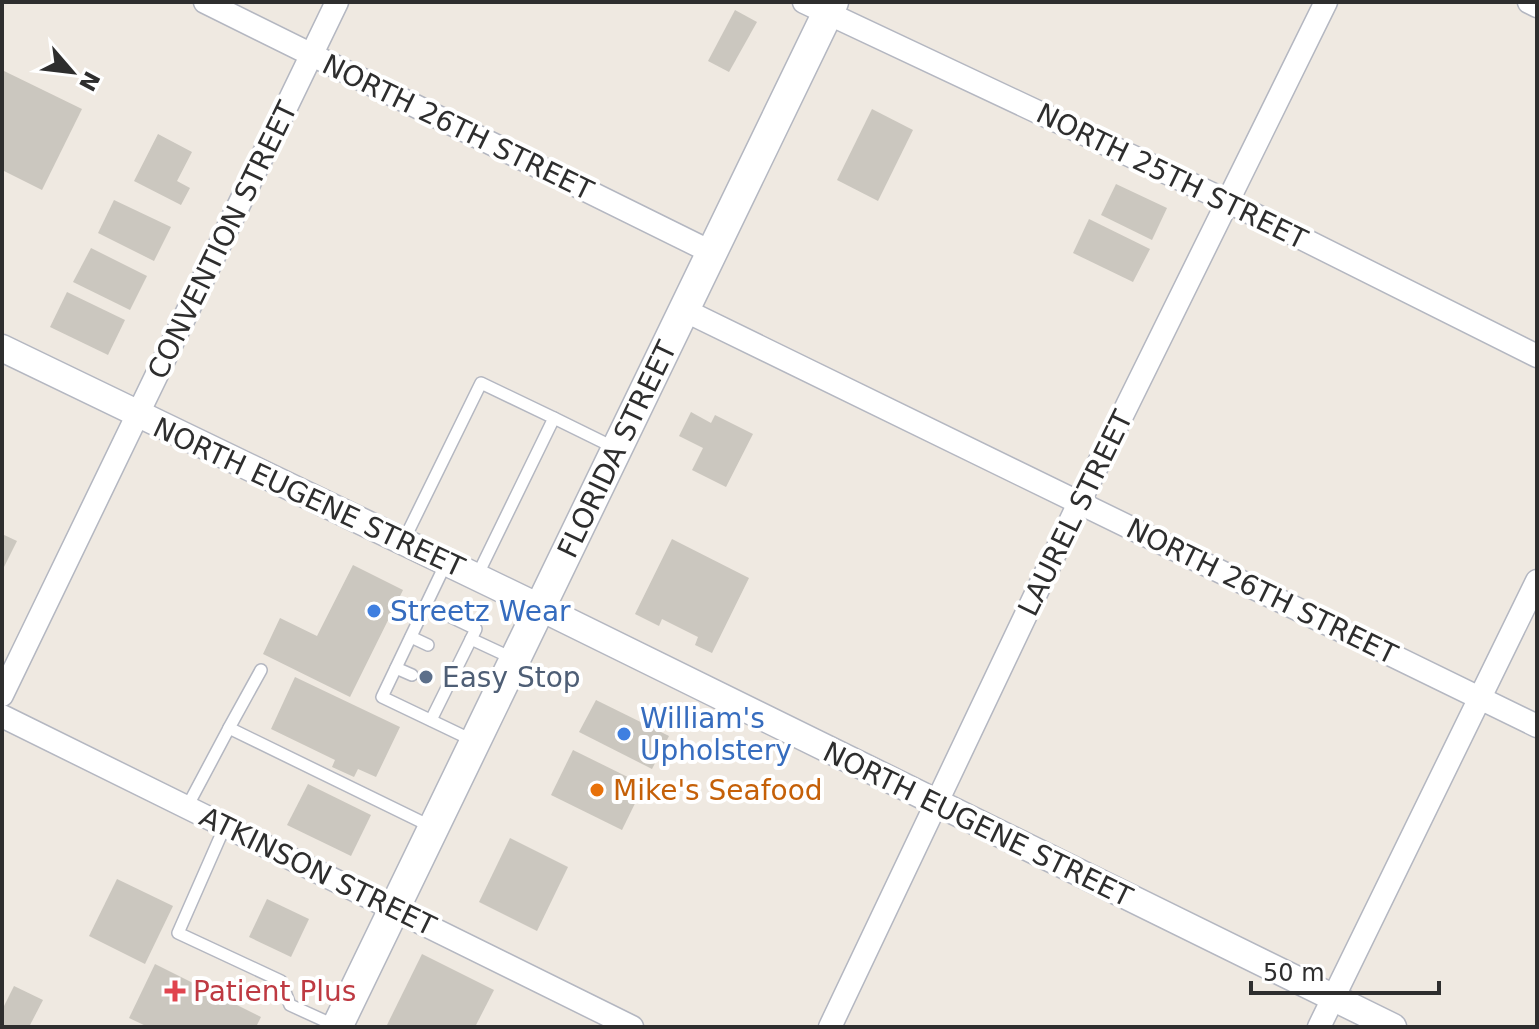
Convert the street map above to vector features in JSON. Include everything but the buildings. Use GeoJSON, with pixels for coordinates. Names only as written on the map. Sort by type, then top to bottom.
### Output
{"type":"FeatureCollection","features":[{"type":"Feature","properties":{"kind":"main road","name":"FLORIDA STREET"},"geometry":{"type":"LineString","coordinates":[[337,1027],[684,310],[822,6]]}},
{"type":"Feature","properties":{"kind":"street","name":"NORTH 26TH STREET"},"geometry":{"type":"LineString","coordinates":[[205,2],[711,252]]}},
{"type":"Feature","properties":{"kind":"street","name":"CONVENTION STREET"},"geometry":{"type":"LineString","coordinates":[[2,695],[337,2]]}},
{"type":"Feature","properties":{"kind":"street","name":"LAUREL STREET"},"geometry":{"type":"LineString","coordinates":[[830,1027],[1079,503],[1326,2]]}},
{"type":"Feature","properties":{"kind":"street"},"geometry":{"type":"LineString","coordinates":[[1529,2],[1537,6]]}},
{"type":"Feature","properties":{"kind":"street","name":"NORTH 25TH STREET"},"geometry":{"type":"LineString","coordinates":[[822,6],[1229,202],[1537,356]]}},
{"type":"Feature","properties":{"kind":"street","name":"NORTH 26TH STREET"},"geometry":{"type":"LineString","coordinates":[[684,310],[1537,726]]}},
{"type":"Feature","properties":{"kind":"street","name":"NORTH EUGENE STREET"},"geometry":{"type":"LineString","coordinates":[[2,348],[539,607],[1393,1027]]}},
{"type":"Feature","properties":{"kind":"street"},"geometry":{"type":"LineString","coordinates":[[1319,1027],[1537,581]]}},
{"type":"Feature","properties":{"kind":"street","name":"ATKINSON STREET"},"geometry":{"type":"LineString","coordinates":[[2,716],[632,1027]]}},
{"type":"Feature","properties":{"kind":"lane"},"geometry":{"type":"LineString","coordinates":[[403,542],[481,383],[616,448]]}},
{"type":"Feature","properties":{"kind":"lane"},"geometry":{"type":"LineString","coordinates":[[476,577],[554,418]]}},
{"type":"Feature","properties":{"kind":"lane"},"geometry":{"type":"LineString","coordinates":[[446,562],[382,697],[474,741]]}},
{"type":"Feature","properties":{"kind":"lane"},"geometry":{"type":"LineString","coordinates":[[426,605],[476,629],[456,658],[431,720]]}},
{"type":"Feature","properties":{"kind":"lane"},"geometry":{"type":"LineString","coordinates":[[411,637],[428,645]]}},
{"type":"Feature","properties":{"kind":"lane"},"geometry":{"type":"LineString","coordinates":[[471,639],[514,659]]}},
{"type":"Feature","properties":{"kind":"lane"},"geometry":{"type":"LineString","coordinates":[[396,668],[412,675]]}},
{"type":"Feature","properties":{"kind":"lane"},"geometry":{"type":"LineString","coordinates":[[187,807],[261,670]]}},
{"type":"Feature","properties":{"kind":"lane"},"geometry":{"type":"LineString","coordinates":[[229,728],[432,827]]}},
{"type":"Feature","properties":{"kind":"lane"},"geometry":{"type":"LineString","coordinates":[[225,826],[178,933],[281,981],[290,1005],[337,1027]]}},
{"type":"Feature","properties":{"kind":"place","name":"Streetz Wear"},"geometry":{"type":"Point","coordinates":[374,611]}},
{"type":"Feature","properties":{"kind":"place","name":"Easy Stop"},"geometry":{"type":"Point","coordinates":[426,677]}},
{"type":"Feature","properties":{"kind":"place","name":"William's Upholstery"},"geometry":{"type":"Point","coordinates":[624,734]}},
{"type":"Feature","properties":{"kind":"place","name":"Mike's Seafood"},"geometry":{"type":"Point","coordinates":[597,790]}},
{"type":"Feature","properties":{"kind":"place","name":"Patient Plus"},"geometry":{"type":"Point","coordinates":[175,991]}}]}
